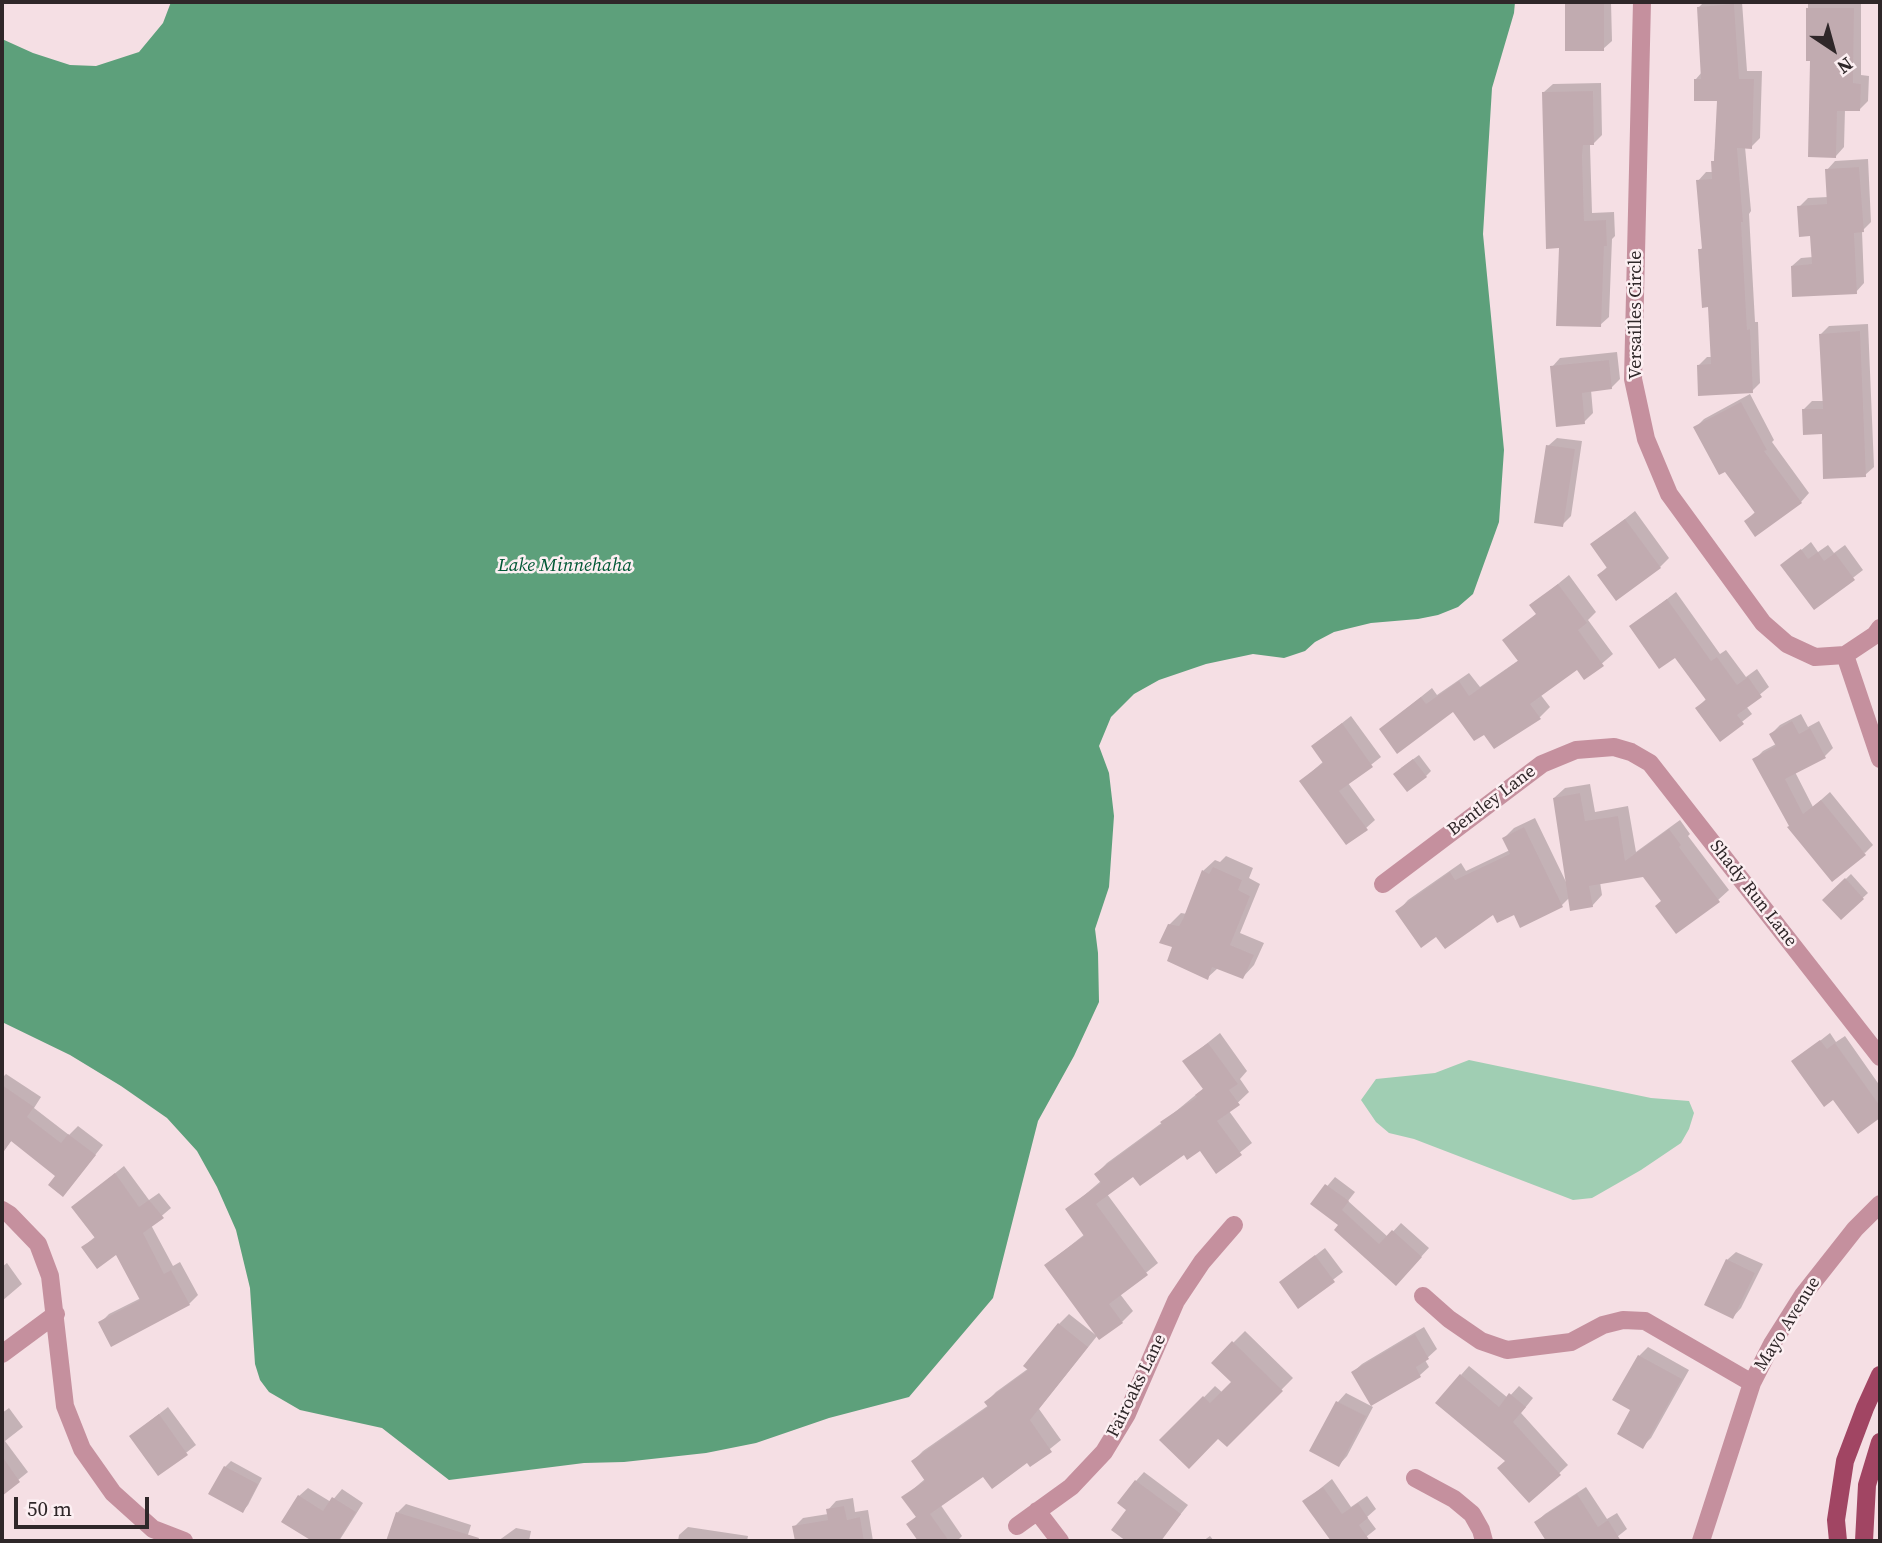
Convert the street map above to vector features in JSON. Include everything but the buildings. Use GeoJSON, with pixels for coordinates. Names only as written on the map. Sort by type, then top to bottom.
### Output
{"type":"FeatureCollection","features":[{"type":"Feature","properties":{"kind":"main road"},"geometry":{"type":"LineString","coordinates":[[1838,1541],[1836,1520],[1845,1461],[1880,1375]]}},
{"type":"Feature","properties":{"kind":"main road"},"geometry":{"type":"LineString","coordinates":[[1864,1541],[1867,1485],[1880,1442]]}},
{"type":"Feature","properties":{"kind":"street","name":"Versailles Circle"},"geometry":{"type":"LineString","coordinates":[[1642,2],[1633,379],[1646,439],[1669,494],[1763,623],[1787,644],[1815,657],[1845,655]]}},
{"type":"Feature","properties":{"kind":"street"},"geometry":{"type":"LineString","coordinates":[[1880,628],[1875,635],[1845,655],[1880,759]]}},
{"type":"Feature","properties":{"kind":"street","name":"Bentley Lane"},"geometry":{"type":"LineString","coordinates":[[1382,884],[1542,764],[1577,750],[1614,747]]}},
{"type":"Feature","properties":{"kind":"street","name":"Shady Run Lane"},"geometry":{"type":"LineString","coordinates":[[1614,747],[1631,752],[1650,763],[1880,1057]]}},
{"type":"Feature","properties":{"kind":"street","name":"Mayo Avenue"},"geometry":{"type":"LineString","coordinates":[[1701,1541],[1752,1382],[1772,1344],[1803,1295],[1855,1229],[1880,1204]]}},
{"type":"Feature","properties":{"kind":"street"},"geometry":{"type":"LineString","coordinates":[[2,1210],[38,1244],[50,1276],[65,1406],[82,1449],[113,1493],[153,1529],[184,1541]]}},
{"type":"Feature","properties":{"kind":"street","name":"Fairoaks Lane"},"geometry":{"type":"LineString","coordinates":[[1017,1526],[1071,1487],[1104,1452],[1127,1414],[1176,1301],[1202,1262],[1234,1225]]}},
{"type":"Feature","properties":{"kind":"street"},"geometry":{"type":"LineString","coordinates":[[1423,1296],[1449,1319],[1481,1341],[1507,1350],[1571,1342],[1603,1325],[1623,1320],[1645,1321],[1752,1382]]}},
{"type":"Feature","properties":{"kind":"street"},"geometry":{"type":"LineString","coordinates":[[2,1354],[55,1314]]}},
{"type":"Feature","properties":{"kind":"street"},"geometry":{"type":"LineString","coordinates":[[1415,1478],[1454,1499],[1472,1514],[1484,1541]]}},
{"type":"Feature","properties":{"kind":"street"},"geometry":{"type":"LineString","coordinates":[[1037,1511],[1060,1541]]}},
{"type":"Feature","properties":{"kind":"shaded area"},"geometry":{"type":"Polygon","coordinates":[[[1469,1060],[1651,1098],[1689,1101],[1694,1113],[1681,1143],[1592,1198],[1573,1200],[1414,1139],[1389,1133],[1376,1122],[1361,1100],[1376,1079],[1435,1073],[1469,1060]]]}},
{"type":"Feature","properties":{"kind":"water","name":"Lake Minnehaha"},"geometry":{"type":"Polygon","coordinates":[[[171,2],[1515,2],[1492,88],[1483,234],[1504,450],[1499,522],[1473,594],[1458,607],[1438,615],[1371,623],[1334,632],[1305,651],[1284,658],[1253,654],[1206,664],[1159,680],[1134,694],[1111,717],[1099,746],[1109,773],[1114,816],[1109,887],[1095,929],[1099,1002],[1074,1056],[1038,1121],[993,1298],[909,1397],[829,1418],[756,1443],[706,1453],[624,1462],[584,1463],[449,1480],[382,1428],[300,1410],[269,1392],[260,1380],[255,1364],[250,1288],[236,1230],[197,1151],[167,1118],[121,1086],[70,1055],[2,1022],[2,39],[70,65],[96,66],[139,52],[163,23],[171,2]]]}}]}
